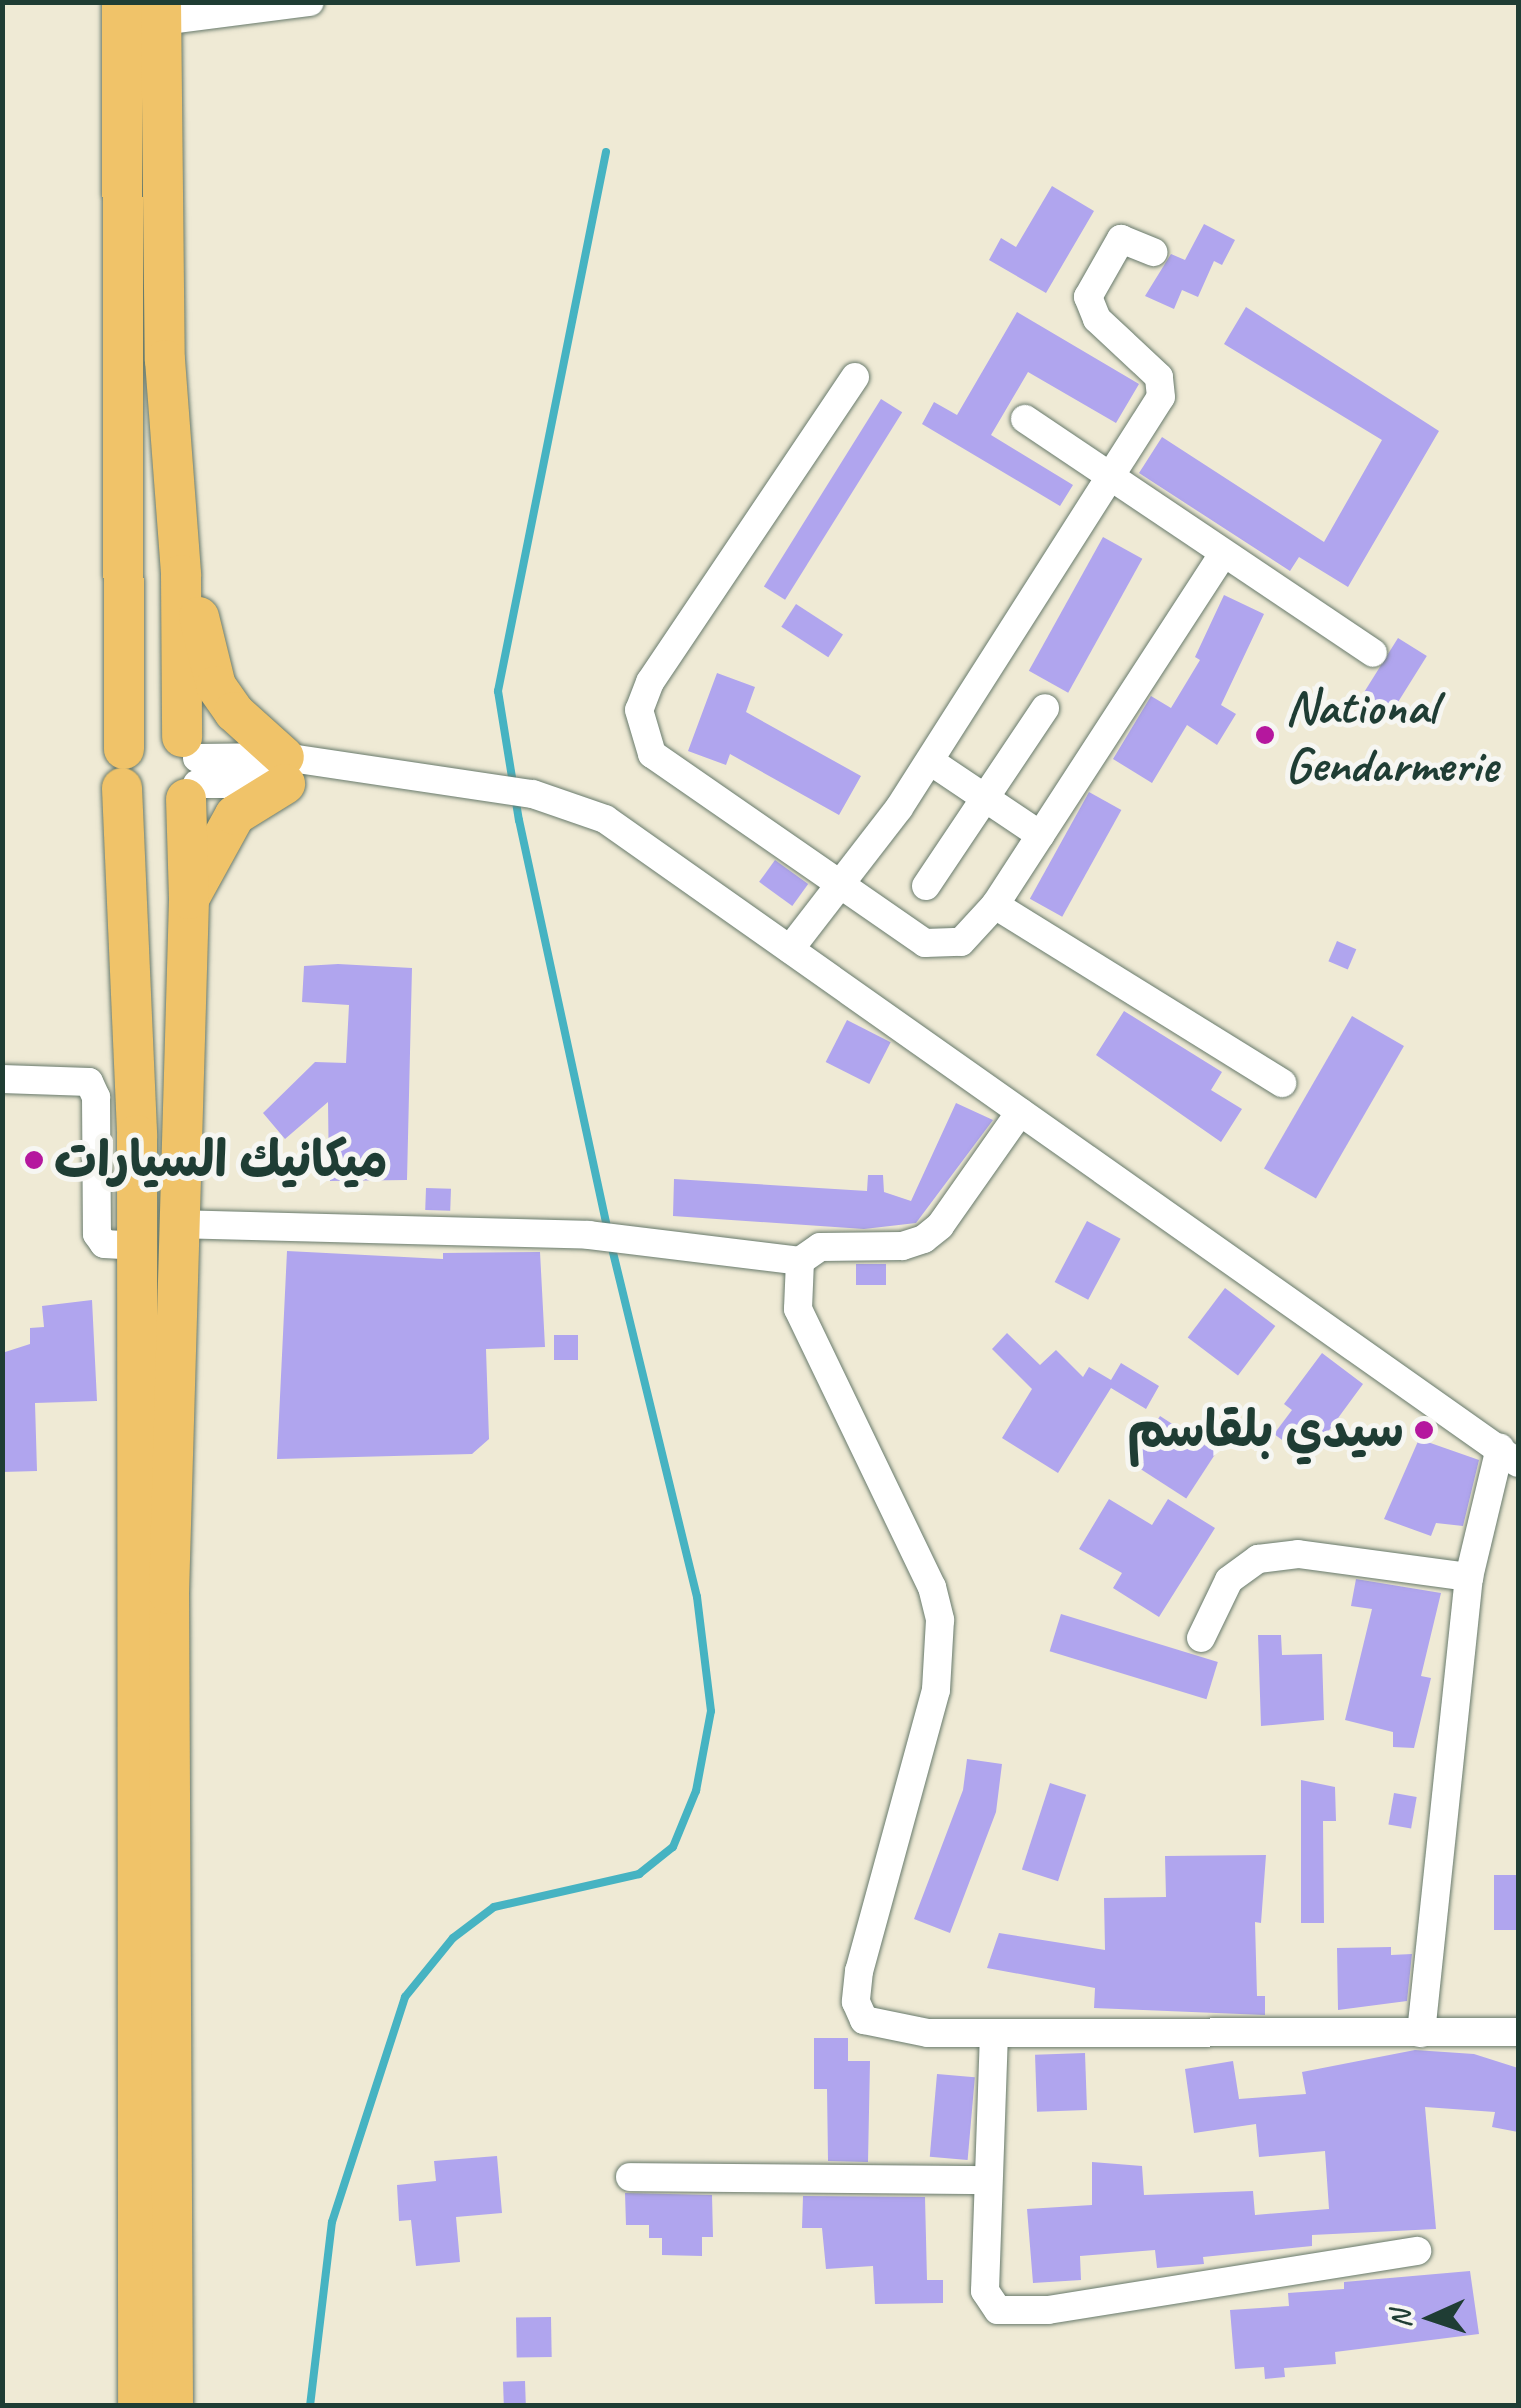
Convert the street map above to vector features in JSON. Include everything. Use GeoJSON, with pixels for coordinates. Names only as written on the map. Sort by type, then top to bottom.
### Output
{"type":"FeatureCollection","features":[{"type":"Feature","properties":{"kind":"highway"},"geometry":{"type":"LineString","coordinates":[[122,2],[123,768],[137,1246],[138,2406]]}},
{"type":"Feature","properties":{"kind":"highway"},"geometry":{"type":"LineString","coordinates":[[161,12],[166,360],[190,770],[169,1594],[173,2406]]}},
{"type":"Feature","properties":{"kind":"highway"},"geometry":{"type":"LineString","coordinates":[[181,575],[199,615],[216,686],[285,770],[236,815],[189,898]]}},
{"type":"Feature","properties":{"kind":"highway"},"geometry":{"type":"LineString","coordinates":[[123,768],[157,729],[190,770]]}},
{"type":"Feature","properties":{"kind":"highway"},"geometry":{"type":"LineString","coordinates":[[123,768],[154,811],[190,770]]}},
{"type":"Feature","properties":{"kind":"street"},"geometry":{"type":"LineString","coordinates":[[161,12],[310,2]]}},
{"type":"Feature","properties":{"kind":"street"},"geometry":{"type":"LineString","coordinates":[[790,949],[930,761],[1108,482],[1164,385],[1149,363],[1097,319],[1089,288],[1120,239],[1154,252]]}},
{"type":"Feature","properties":{"kind":"street"},"geometry":{"type":"LineString","coordinates":[[855,376],[650,682],[638,710],[652,754],[924,943],[943,947],[960,942],[994,905],[1222,556]]}},
{"type":"Feature","properties":{"kind":"street"},"geometry":{"type":"LineString","coordinates":[[1025,420],[1108,482],[1373,653]]}},
{"type":"Feature","properties":{"kind":"street"},"geometry":{"type":"LineString","coordinates":[[926,886],[1045,708]]}},
{"type":"Feature","properties":{"kind":"street"},"geometry":{"type":"LineString","coordinates":[[930,761],[1040,836]]}},
{"type":"Feature","properties":{"kind":"street"},"geometry":{"type":"LineString","coordinates":[[190,770],[344,768],[533,794],[605,819],[1509,1455],[1470,1577],[1421,2033]]}},
{"type":"Feature","properties":{"kind":"street"},"geometry":{"type":"LineString","coordinates":[[994,905],[1282,1083]]}},
{"type":"Feature","properties":{"kind":"street"},"geometry":{"type":"LineString","coordinates":[[2,1079],[88,1082],[96,1097],[97,1234],[104,1244],[137,1246]]}},
{"type":"Feature","properties":{"kind":"street"},"geometry":{"type":"LineString","coordinates":[[178,1224],[589,1234],[800,1261],[820,1248],[902,1246],[924,1239],[940,1226],[1020,1112]]}},
{"type":"Feature","properties":{"kind":"street"},"geometry":{"type":"LineString","coordinates":[[800,1261],[798,1309],[918,1557],[940,1620],[936,1690],[856,2002],[864,2020],[890,2027],[994,2033],[1518,2032]]}},
{"type":"Feature","properties":{"kind":"street"},"geometry":{"type":"LineString","coordinates":[[1202,1638],[1229,1580],[1258,1559],[1298,1554],[1470,1577]]}},
{"type":"Feature","properties":{"kind":"street"},"geometry":{"type":"LineString","coordinates":[[994,2033],[984,2180],[985,2291],[998,2310],[1048,2310],[1417,2251]]}},
{"type":"Feature","properties":{"kind":"street"},"geometry":{"type":"LineString","coordinates":[[630,2177],[984,2180]]}},
{"type":"Feature","properties":{"kind":"building"},"geometry":{"type":"Polygon","coordinates":[[[1052,186],[1094,211],[1046,293],[989,260],[1001,238],[1016,247],[1052,186]]]}},
{"type":"Feature","properties":{"kind":"building"},"geometry":{"type":"Polygon","coordinates":[[[1204,224],[1235,240],[1222,265],[1214,261],[1198,297],[1182,290],[1174,309],[1145,296],[1171,254],[1185,260],[1204,224]]]}},
{"type":"Feature","properties":{"kind":"building"},"geometry":{"type":"Polygon","coordinates":[[[1246,307],[1439,431],[1348,587],[1299,557],[1290,571],[1139,473],[1162,437],[1324,542],[1382,440],[1224,344],[1246,307]]]}},
{"type":"Feature","properties":{"kind":"building"},"geometry":{"type":"Polygon","coordinates":[[[1017,312],[1139,384],[1116,423],[1028,372],[991,435],[1073,485],[1060,506],[922,424],[934,402],[957,415],[1017,312]]]}},
{"type":"Feature","properties":{"kind":"building"},"geometry":{"type":"Polygon","coordinates":[[[881,399],[902,412],[785,600],[764,586],[881,399]]]}},
{"type":"Feature","properties":{"kind":"building"},"geometry":{"type":"Polygon","coordinates":[[[1103,537],[1142,559],[1068,693],[1029,671],[1103,537]]]}},
{"type":"Feature","properties":{"kind":"building"},"geometry":{"type":"Polygon","coordinates":[[[1224,595],[1264,614],[1221,705],[1236,714],[1217,745],[1187,725],[1152,783],[1113,759],[1151,696],[1171,708],[1200,660],[1195,657],[1224,595]]]}},
{"type":"Feature","properties":{"kind":"building"},"geometry":{"type":"Polygon","coordinates":[[[796,604],[843,634],[828,657],[781,627],[796,604]]]}},
{"type":"Feature","properties":{"kind":"building"},"geometry":{"type":"Polygon","coordinates":[[[1398,638],[1427,656],[1388,719],[1359,701],[1398,638]]]}},
{"type":"Feature","properties":{"kind":"building"},"geometry":{"type":"Polygon","coordinates":[[[717,673],[755,687],[746,712],[861,776],[839,815],[730,754],[726,765],[688,751],[717,673]]]}},
{"type":"Feature","properties":{"kind":"building"},"geometry":{"type":"Polygon","coordinates":[[[1089,792],[1121,810],[1062,917],[1030,899],[1089,792]]]}},
{"type":"Feature","properties":{"kind":"building"},"geometry":{"type":"Polygon","coordinates":[[[775,860],[808,884],[792,906],[759,882],[775,860]]]}},
{"type":"Feature","properties":{"kind":"building"},"geometry":{"type":"Polygon","coordinates":[[[1337,941],[1356,949],[1348,969],[1328,961],[1337,941]]]}},
{"type":"Feature","properties":{"kind":"building"},"geometry":{"type":"Polygon","coordinates":[[[304,966],[412,968],[407,1180],[329,1181],[328,1102],[285,1139],[263,1113],[315,1062],[346,1063],[349,1005],[302,1002],[304,966]]]}},
{"type":"Feature","properties":{"kind":"building"},"geometry":{"type":"Polygon","coordinates":[[[1124,1011],[1222,1072],[1211,1090],[1242,1109],[1221,1142],[1096,1055],[1124,1011]]]}},
{"type":"Feature","properties":{"kind":"building"},"geometry":{"type":"Polygon","coordinates":[[[1352,1016],[1404,1046],[1316,1198],[1264,1168],[1352,1016]]]}},
{"type":"Feature","properties":{"kind":"building"},"geometry":{"type":"Polygon","coordinates":[[[847,1020],[891,1042],[869,1084],[826,1062],[847,1020]]]}},
{"type":"Feature","properties":{"kind":"building"},"geometry":{"type":"Polygon","coordinates":[[[956,1103],[993,1120],[916,1223],[864,1229],[673,1216],[674,1179],[867,1191],[868,1175],[883,1175],[884,1192],[911,1201],[956,1103]]]}},
{"type":"Feature","properties":{"kind":"building"},"geometry":{"type":"Polygon","coordinates":[[[426,1188],[451,1189],[450,1211],[425,1210],[426,1188]]]}},
{"type":"Feature","properties":{"kind":"building"},"geometry":{"type":"Polygon","coordinates":[[[1087,1221],[1121,1239],[1088,1300],[1055,1282],[1087,1221]]]}},
{"type":"Feature","properties":{"kind":"building"},"geometry":{"type":"Polygon","coordinates":[[[287,1251],[443,1259],[443,1253],[540,1252],[545,1347],[486,1349],[489,1439],[472,1454],[277,1459],[287,1251]]]}},
{"type":"Feature","properties":{"kind":"building"},"geometry":{"type":"Polygon","coordinates":[[[856,1264],[886,1264],[886,1285],[856,1285],[856,1264]]]}},
{"type":"Feature","properties":{"kind":"building"},"geometry":{"type":"Polygon","coordinates":[[[1225,1288],[1275,1326],[1238,1375],[1188,1338],[1225,1288]]]}},
{"type":"Feature","properties":{"kind":"building"},"geometry":{"type":"Polygon","coordinates":[[[92,1300],[97,1401],[35,1403],[37,1471],[2,1472],[2,1353],[30,1344],[30,1328],[44,1327],[42,1306],[92,1300]]]}},
{"type":"Feature","properties":{"kind":"building"},"geometry":{"type":"Polygon","coordinates":[[[1007,1333],[1040,1365],[1056,1350],[1083,1377],[1089,1367],[1111,1380],[1121,1363],[1159,1386],[1146,1409],[1111,1388],[1058,1473],[1002,1438],[1032,1389],[992,1349],[1007,1333]]]}},
{"type":"Feature","properties":{"kind":"building"},"geometry":{"type":"Polygon","coordinates":[[[554,1335],[578,1335],[578,1360],[554,1360],[554,1335]]]}},
{"type":"Feature","properties":{"kind":"building"},"geometry":{"type":"Polygon","coordinates":[[[1322,1353],[1363,1384],[1308,1459],[1274,1434],[1292,1410],[1284,1404],[1322,1353]]]}},
{"type":"Feature","properties":{"kind":"building"},"geometry":{"type":"Polygon","coordinates":[[[1160,1416],[1216,1452],[1186,1499],[1130,1462],[1160,1416]]]}},
{"type":"Feature","properties":{"kind":"building"},"geometry":{"type":"Polygon","coordinates":[[[1419,1439],[1479,1460],[1463,1526],[1436,1523],[1431,1536],[1384,1519],[1419,1439]]]}},
{"type":"Feature","properties":{"kind":"building"},"geometry":{"type":"Polygon","coordinates":[[[1109,1499],[1152,1525],[1168,1499],[1215,1528],[1159,1617],[1113,1588],[1122,1573],[1079,1549],[1109,1499]]]}},
{"type":"Feature","properties":{"kind":"building"},"geometry":{"type":"Polygon","coordinates":[[[1356,1579],[1441,1593],[1421,1676],[1431,1678],[1414,1748],[1393,1747],[1393,1732],[1345,1720],[1372,1609],[1351,1606],[1356,1579]]]}},
{"type":"Feature","properties":{"kind":"building"},"geometry":{"type":"Polygon","coordinates":[[[1061,1614],[1218,1662],[1206,1699],[1050,1651],[1061,1614]]]}},
{"type":"Feature","properties":{"kind":"building"},"geometry":{"type":"Polygon","coordinates":[[[1258,1635],[1281,1635],[1282,1655],[1322,1654],[1324,1720],[1261,1726],[1258,1635]]]}},
{"type":"Feature","properties":{"kind":"building"},"geometry":{"type":"Polygon","coordinates":[[[967,1759],[1002,1764],[996,1812],[950,1933],[914,1919],[963,1790],[967,1759]]]}},
{"type":"Feature","properties":{"kind":"building"},"geometry":{"type":"Polygon","coordinates":[[[1301,1780],[1335,1787],[1336,1821],[1323,1821],[1324,1923],[1301,1923],[1301,1780]]]}},
{"type":"Feature","properties":{"kind":"building"},"geometry":{"type":"Polygon","coordinates":[[[1050,1783],[1086,1795],[1058,1881],[1022,1870],[1050,1783]]]}},
{"type":"Feature","properties":{"kind":"building"},"geometry":{"type":"Polygon","coordinates":[[[1394,1793],[1417,1797],[1411,1829],[1388,1825],[1394,1793]]]}},
{"type":"Feature","properties":{"kind":"building"},"geometry":{"type":"Polygon","coordinates":[[[1266,1855],[1261,1923],[1255,1922],[1257,1996],[1265,1996],[1265,2015],[1094,2008],[1095,1988],[987,1968],[999,1933],[1105,1950],[1104,1898],[1166,1897],[1165,1856],[1266,1855]]]}},
{"type":"Feature","properties":{"kind":"building"},"geometry":{"type":"Polygon","coordinates":[[[1494,1875],[1518,1875],[1518,1930],[1494,1930],[1494,1875]]]}},
{"type":"Feature","properties":{"kind":"building"},"geometry":{"type":"Polygon","coordinates":[[[1391,1947],[1391,1955],[1412,1954],[1407,2001],[1338,2010],[1337,1948],[1391,1947]]]}},
{"type":"Feature","properties":{"kind":"building"},"geometry":{"type":"Polygon","coordinates":[[[814,2038],[848,2038],[848,2061],[870,2061],[868,2162],[828,2161],[827,2089],[814,2089],[814,2038]]]}},
{"type":"Feature","properties":{"kind":"building"},"geometry":{"type":"Polygon","coordinates":[[[1415,2050],[1474,2054],[1518,2068],[1518,2132],[1492,2127],[1495,2112],[1425,2107],[1436,2229],[1312,2235],[1312,2246],[1203,2257],[1204,2264],[1157,2268],[1155,2250],[1080,2256],[1081,2280],[1033,2283],[1027,2209],[1092,2205],[1092,2162],[1142,2166],[1144,2195],[1253,2191],[1255,2215],[1329,2209],[1325,2151],[1259,2157],[1256,2124],[1194,2133],[1185,2069],[1233,2061],[1239,2099],[1306,2094],[1302,2072],[1415,2050]]]}},
{"type":"Feature","properties":{"kind":"building"},"geometry":{"type":"Polygon","coordinates":[[[1085,2053],[1087,2110],[1037,2112],[1035,2055],[1085,2053]]]}},
{"type":"Feature","properties":{"kind":"building"},"geometry":{"type":"Polygon","coordinates":[[[937,2074],[975,2077],[968,2160],[930,2157],[937,2074]]]}},
{"type":"Feature","properties":{"kind":"building"},"geometry":{"type":"Polygon","coordinates":[[[497,2156],[502,2213],[456,2217],[460,2262],[416,2266],[411,2220],[399,2221],[397,2185],[436,2181],[434,2161],[497,2156]]]}},
{"type":"Feature","properties":{"kind":"building"},"geometry":{"type":"Polygon","coordinates":[[[625,2193],[712,2195],[713,2237],[702,2237],[702,2256],[662,2255],[662,2238],[649,2238],[649,2225],[626,2225],[625,2193]]]}},
{"type":"Feature","properties":{"kind":"building"},"geometry":{"type":"Polygon","coordinates":[[[803,2196],[925,2197],[927,2280],[943,2280],[943,2303],[875,2304],[873,2266],[826,2269],[822,2228],[802,2228],[803,2196]]]}},
{"type":"Feature","properties":{"kind":"building"},"geometry":{"type":"Polygon","coordinates":[[[1470,2271],[1479,2334],[1335,2352],[1336,2364],[1284,2368],[1285,2377],[1265,2379],[1264,2367],[1235,2369],[1230,2310],[1289,2306],[1288,2293],[1344,2289],[1344,2282],[1470,2271]]]}},
{"type":"Feature","properties":{"kind":"building"},"geometry":{"type":"Polygon","coordinates":[[[551,2317],[552,2357],[517,2358],[516,2318],[551,2317]]]}},
{"type":"Feature","properties":{"kind":"building"},"geometry":{"type":"Polygon","coordinates":[[[525,2381],[526,2406],[504,2406],[503,2382],[525,2381]]]}},
{"type":"Feature","properties":{"kind":"waterway"},"geometry":{"type":"LineString","coordinates":[[606,152],[498,691],[519,820],[608,1232]]}},
{"type":"Feature","properties":{"kind":"waterway"},"geometry":{"type":"LineString","coordinates":[[310,2406],[332,2222],[405,1997],[453,1938],[494,1907],[639,1874],[673,1847],[696,1791],[711,1711],[697,1597],[611,1245]]}},
{"type":"Feature","properties":{"kind":"place","name":"National Gendarmerie"},"geometry":{"type":"Point","coordinates":[1265,735]}},
{"type":"Feature","properties":{"kind":"place","name":"ميكانيك السيارات"},"geometry":{"type":"Point","coordinates":[34,1160]}},
{"type":"Feature","properties":{"kind":"place","name":"سيدي بلقاسم"},"geometry":{"type":"Point","coordinates":[1424,1430]}}]}
